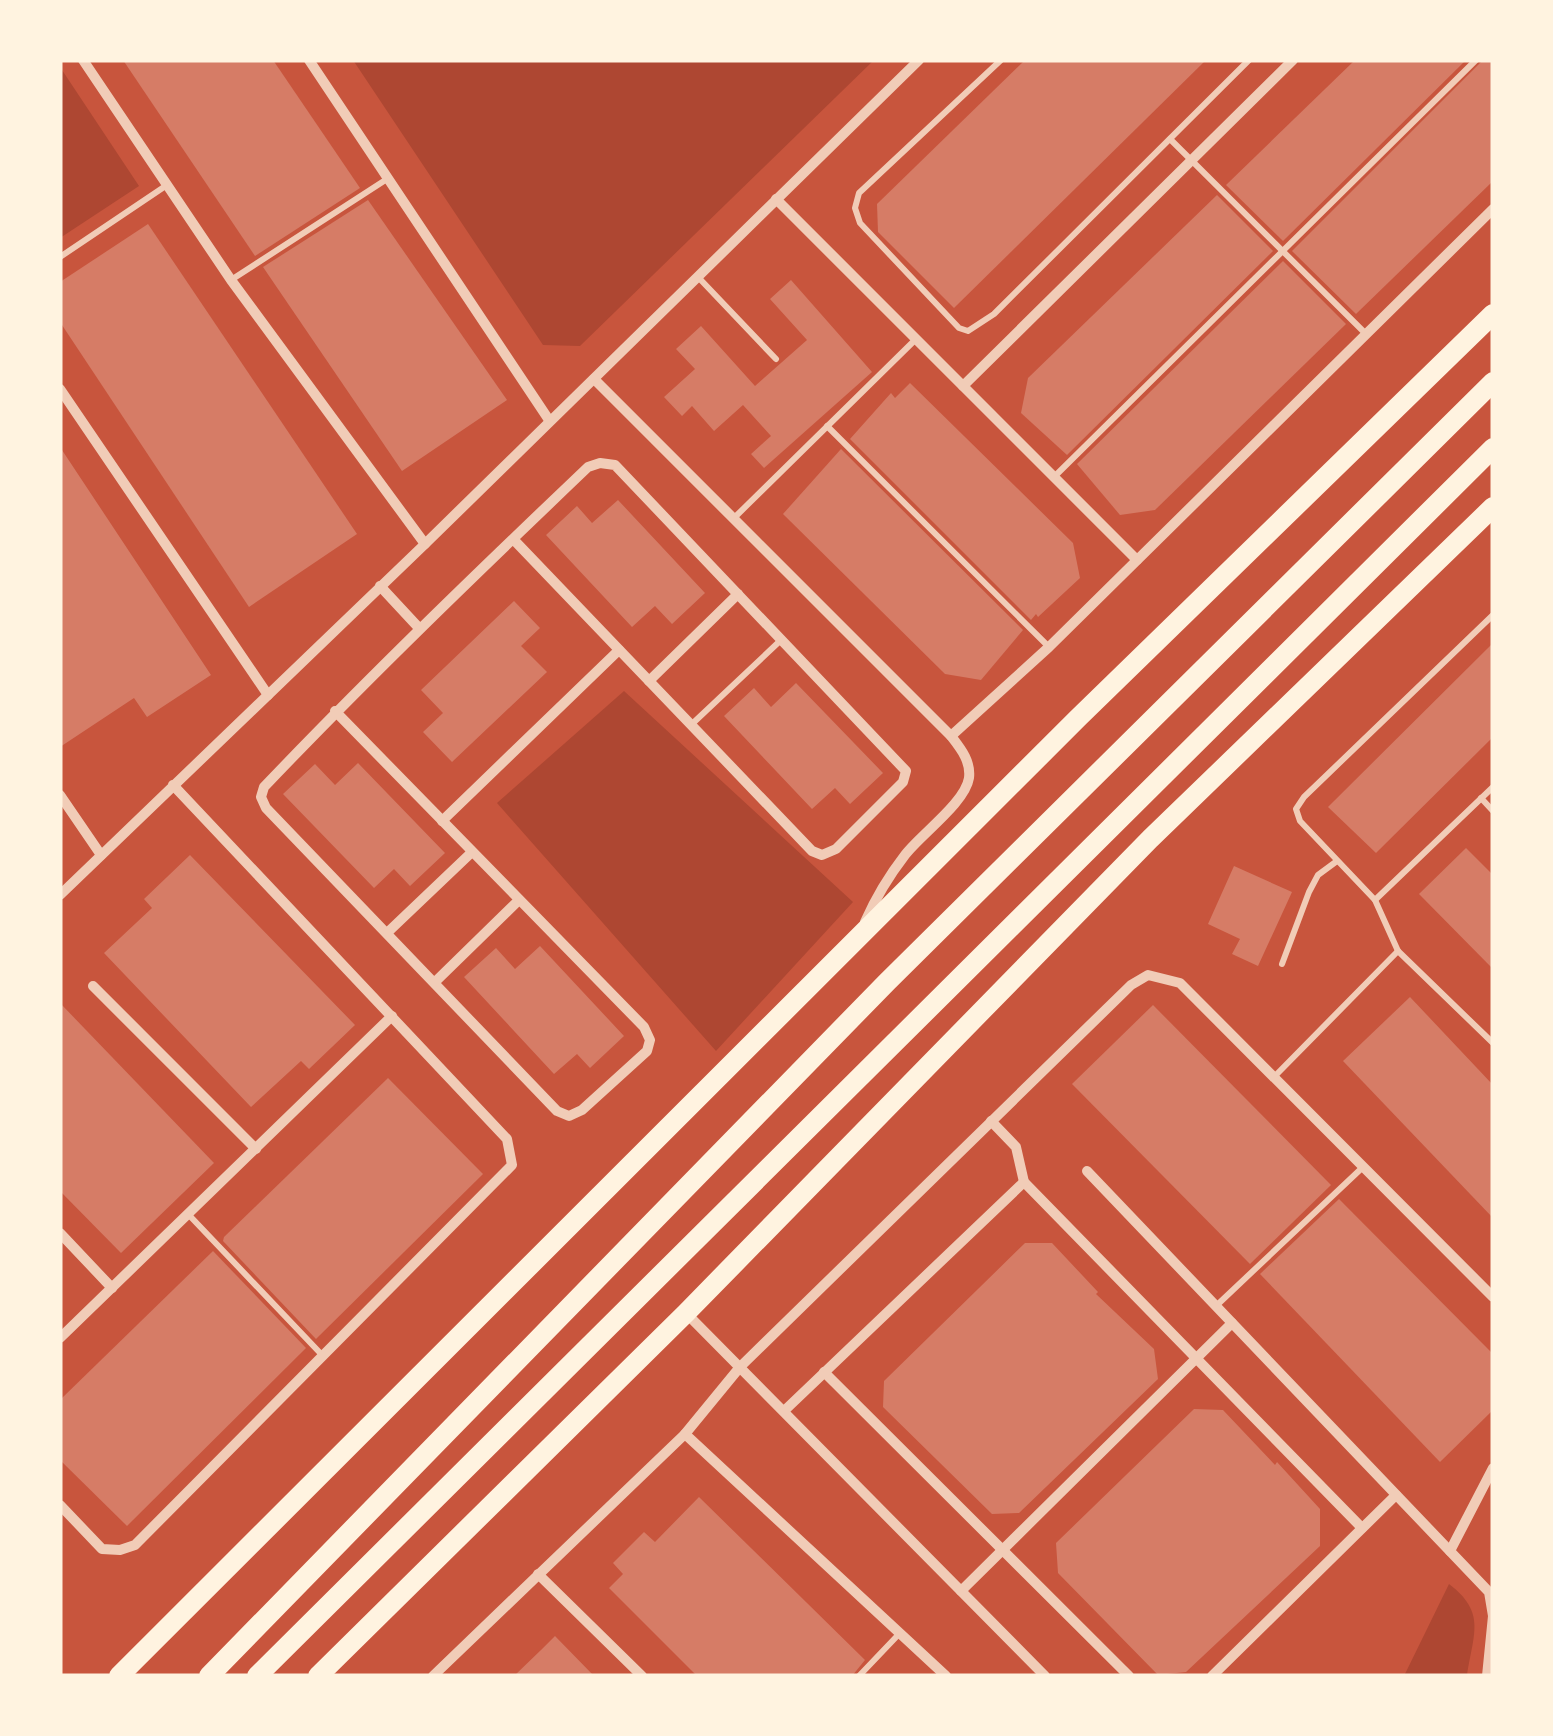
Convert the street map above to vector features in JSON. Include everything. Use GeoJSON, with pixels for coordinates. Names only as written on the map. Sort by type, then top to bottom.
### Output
{"type":"FeatureCollection","features":[{"type":"Feature","properties":{"kind":"main road"},"geometry":{"type":"LineString","coordinates":[[119,1676],[1092,704],[1493,314]]}},
{"type":"Feature","properties":{"kind":"main road"},"geometry":{"type":"LineString","coordinates":[[209,1676],[887,982],[1493,382]]}},
{"type":"Feature","properties":{"kind":"main road"},"geometry":{"type":"LineString","coordinates":[[256,1676],[1493,448]]}},
{"type":"Feature","properties":{"kind":"main road"},"geometry":{"type":"LineString","coordinates":[[318,1676],[686,1313],[1150,840],[1493,507]]}},
{"type":"Feature","properties":{"kind":"street"},"geometry":{"type":"LineString","coordinates":[[308,60],[548,420]]}},
{"type":"Feature","properties":{"kind":"street"},"geometry":{"type":"LineString","coordinates":[[60,895],[919,60]]}},
{"type":"Feature","properties":{"kind":"street"},"geometry":{"type":"LineString","coordinates":[[963,386],[1293,60]]}},
{"type":"Feature","properties":{"kind":"street"},"geometry":{"type":"LineString","coordinates":[[85,64],[231,280],[424,544]]}},
{"type":"Feature","properties":{"kind":"street"},"geometry":{"type":"LineString","coordinates":[[776,199],[1138,560]]}},
{"type":"Feature","properties":{"kind":"street"},"geometry":{"type":"LineString","coordinates":[[952,736],[1049,647],[1493,209]]}},
{"type":"Feature","properties":{"kind":"street"},"geometry":{"type":"LineString","coordinates":[[594,379],[952,736],[966,756],[970,775],[964,792],[879,890],[858,937]]}},
{"type":"Feature","properties":{"kind":"street"},"geometry":{"type":"LineString","coordinates":[[60,389],[268,694]]}},
{"type":"Feature","properties":{"kind":"street"},"geometry":{"type":"LineString","coordinates":[[336,712],[644,1026],[650,1040],[647,1051],[582,1110],[569,1116],[556,1111],[266,808],[261,797],[264,786],[336,712],[420,628],[588,467],[600,463],[615,465],[906,771],[904,782],[836,849],[822,854],[812,851],[513,539]]}},
{"type":"Feature","properties":{"kind":"street"},"geometry":{"type":"LineString","coordinates":[[380,586],[420,628]]}},
{"type":"Feature","properties":{"kind":"street"},"geometry":{"type":"LineString","coordinates":[[649,681],[738,594]]}},
{"type":"Feature","properties":{"kind":"street"},"geometry":{"type":"LineString","coordinates":[[442,821],[619,650]]}},
{"type":"Feature","properties":{"kind":"street"},"geometry":{"type":"LineString","coordinates":[[60,1505],[102,1549],[120,1550],[135,1545],[512,1166],[507,1139],[173,785]]}},
{"type":"Feature","properties":{"kind":"street"},"geometry":{"type":"LineString","coordinates":[[60,795],[101,855]]}},
{"type":"Feature","properties":{"kind":"street"},"geometry":{"type":"LineString","coordinates":[[388,932],[472,852]]}},
{"type":"Feature","properties":{"kind":"street"},"geometry":{"type":"LineString","coordinates":[[435,982],[519,900]]}},
{"type":"Feature","properties":{"kind":"street"},"geometry":{"type":"LineString","coordinates":[[433,1676],[685,1434],[740,1367],[991,1121],[1130,985],[1148,976],[1180,982],[1493,1298]]}},
{"type":"Feature","properties":{"kind":"street"},"geometry":{"type":"LineString","coordinates":[[94,986],[256,1148]]}},
{"type":"Feature","properties":{"kind":"street"},"geometry":{"type":"LineString","coordinates":[[60,1338],[392,1016]]}},
{"type":"Feature","properties":{"kind":"street"},"geometry":{"type":"LineString","coordinates":[[991,1121],[1016,1147],[1024,1182],[1362,1528]]}},
{"type":"Feature","properties":{"kind":"street"},"geometry":{"type":"LineString","coordinates":[[1087,1171],[1489,1592],[1493,1616],[1487,1676]]}},
{"type":"Feature","properties":{"kind":"street"},"geometry":{"type":"LineString","coordinates":[[784,1411],[1024,1182]]}},
{"type":"Feature","properties":{"kind":"street"},"geometry":{"type":"LineString","coordinates":[[60,1233],[112,1288]]}},
{"type":"Feature","properties":{"kind":"street"},"geometry":{"type":"LineString","coordinates":[[686,1313],[1045,1676]]}},
{"type":"Feature","properties":{"kind":"street"},"geometry":{"type":"LineString","coordinates":[[961,1591],[1232,1322]]}},
{"type":"Feature","properties":{"kind":"street"},"geometry":{"type":"LineString","coordinates":[[824,1372],[1128,1676]]}},
{"type":"Feature","properties":{"kind":"street"},"geometry":{"type":"LineString","coordinates":[[685,1434],[946,1676]]}},
{"type":"Feature","properties":{"kind":"street"},"geometry":{"type":"LineString","coordinates":[[1450,1551],[1493,1468]]}},
{"type":"Feature","properties":{"kind":"street"},"geometry":{"type":"LineString","coordinates":[[1212,1676],[1396,1495]]}},
{"type":"Feature","properties":{"kind":"street"},"geometry":{"type":"LineString","coordinates":[[538,1574],[642,1676]]}},
{"type":"Feature","properties":{"kind":"lane"},"geometry":{"type":"LineString","coordinates":[[85,64],[99,60]]}},
{"type":"Feature","properties":{"kind":"lane"},"geometry":{"type":"LineString","coordinates":[[1001,60],[859,193],[856,208],[860,223],[959,328],[968,331],[994,314],[1248,60]]}},
{"type":"Feature","properties":{"kind":"lane"},"geometry":{"type":"LineString","coordinates":[[1054,477],[1476,60]]}},
{"type":"Feature","properties":{"kind":"lane"},"geometry":{"type":"LineString","coordinates":[[1170,139],[1367,335]]}},
{"type":"Feature","properties":{"kind":"lane"},"geometry":{"type":"LineString","coordinates":[[231,280],[387,179]]}},
{"type":"Feature","properties":{"kind":"lane"},"geometry":{"type":"LineString","coordinates":[[60,257],[167,185]]}},
{"type":"Feature","properties":{"kind":"lane"},"geometry":{"type":"LineString","coordinates":[[697,276],[776,359]]}},
{"type":"Feature","properties":{"kind":"lane"},"geometry":{"type":"LineString","coordinates":[[734,518],[916,339]]}},
{"type":"Feature","properties":{"kind":"lane"},"geometry":{"type":"LineString","coordinates":[[828,426],[1049,647]]}},
{"type":"Feature","properties":{"kind":"lane"},"geometry":{"type":"LineString","coordinates":[[1493,615],[1296,809],[1300,821],[1375,900],[1398,951],[1493,1044]]}},
{"type":"Feature","properties":{"kind":"lane"},"geometry":{"type":"LineString","coordinates":[[691,724],[781,639]]}},
{"type":"Feature","properties":{"kind":"lane"},"geometry":{"type":"LineString","coordinates":[[1375,900],[1493,787]]}},
{"type":"Feature","properties":{"kind":"lane"},"geometry":{"type":"LineString","coordinates":[[1481,798],[1493,811]]}},
{"type":"Feature","properties":{"kind":"lane"},"geometry":{"type":"LineString","coordinates":[[1282,964],[1318,875],[1337,861]]}},
{"type":"Feature","properties":{"kind":"lane"},"geometry":{"type":"LineString","coordinates":[[1274,1077],[1398,951]]}},
{"type":"Feature","properties":{"kind":"lane"},"geometry":{"type":"LineString","coordinates":[[1216,1306],[1363,1167]]}},
{"type":"Feature","properties":{"kind":"lane"},"geometry":{"type":"LineString","coordinates":[[188,1214],[323,1356]]}},
{"type":"Feature","properties":{"kind":"lane"},"geometry":{"type":"LineString","coordinates":[[859,1676],[901,1632]]}},
{"type":"Feature","properties":{"kind":"shaded area"},"geometry":{"type":"Polygon","coordinates":[[[353,60],[874,60],[580,346],[543,345],[353,60]]]}},
{"type":"Feature","properties":{"kind":"shaded area"},"geometry":{"type":"Polygon","coordinates":[[[60,67],[139,186],[60,238],[60,67]]]}},
{"type":"Feature","properties":{"kind":"shaded area"},"geometry":{"type":"Polygon","coordinates":[[[624,691],[853,902],[716,1051],[497,803],[624,691]]]}},
{"type":"Feature","properties":{"kind":"shaded area"},"geometry":{"type":"Polygon","coordinates":[[[1449,1584],[1469,1605],[1475,1625],[1467,1676],[1404,1676],[1449,1584]]]}},
{"type":"Feature","properties":{"kind":"building"},"geometry":{"type":"Polygon","coordinates":[[[123,60],[273,60],[360,188],[255,256],[123,60]]]}},
{"type":"Feature","properties":{"kind":"building"},"geometry":{"type":"Polygon","coordinates":[[[1025,60],[1206,60],[954,308],[878,232],[877,204],[1025,60]]]}},
{"type":"Feature","properties":{"kind":"building"},"geometry":{"type":"Polygon","coordinates":[[[1355,60],[1466,60],[1283,241],[1226,185],[1355,60]]]}},
{"type":"Feature","properties":{"kind":"building"},"geometry":{"type":"Polygon","coordinates":[[[1483,60],[1493,60],[1493,181],[1356,314],[1292,251],[1483,60]]]}},
{"type":"Feature","properties":{"kind":"building"},"geometry":{"type":"Polygon","coordinates":[[[1217,195],[1273,251],[1067,455],[1021,413],[1028,378],[1217,195]]]}},
{"type":"Feature","properties":{"kind":"building"},"geometry":{"type":"Polygon","coordinates":[[[368,200],[507,400],[402,471],[263,267],[368,200]]]}},
{"type":"Feature","properties":{"kind":"building"},"geometry":{"type":"Polygon","coordinates":[[[148,224],[357,534],[249,607],[60,322],[60,282],[148,224]]]}},
{"type":"Feature","properties":{"kind":"building"},"geometry":{"type":"Polygon","coordinates":[[[1283,261],[1346,324],[1155,510],[1120,515],[1077,464],[1283,261]]]}},
{"type":"Feature","properties":{"kind":"building"},"geometry":{"type":"Polygon","coordinates":[[[791,280],[872,372],[764,468],[751,454],[771,436],[743,405],[714,431],[692,406],[682,416],[664,397],[695,369],[676,349],[701,326],[755,386],[807,340],[770,299],[791,280]]]}},
{"type":"Feature","properties":{"kind":"building"},"geometry":{"type":"Polygon","coordinates":[[[910,383],[1073,543],[1080,578],[1038,617],[1036,614],[1031,620],[850,439],[891,393],[895,398],[910,383]]]}},
{"type":"Feature","properties":{"kind":"building"},"geometry":{"type":"Polygon","coordinates":[[[60,447],[211,675],[147,717],[134,698],[60,747],[60,447]]]}},
{"type":"Feature","properties":{"kind":"building"},"geometry":{"type":"Polygon","coordinates":[[[841,449],[1023,630],[981,680],[945,674],[783,514],[841,449]]]}},
{"type":"Feature","properties":{"kind":"building"},"geometry":{"type":"Polygon","coordinates":[[[618,500],[705,593],[672,624],[655,606],[632,627],[546,535],[577,506],[592,523],[618,500]]]}},
{"type":"Feature","properties":{"kind":"building"},"geometry":{"type":"Polygon","coordinates":[[[514,601],[540,628],[521,646],[547,672],[452,762],[423,732],[443,713],[421,690],[514,601]]]}},
{"type":"Feature","properties":{"kind":"building"},"geometry":{"type":"Polygon","coordinates":[[[1493,643],[1493,737],[1376,853],[1328,807],[1493,643]]]}},
{"type":"Feature","properties":{"kind":"building"},"geometry":{"type":"Polygon","coordinates":[[[796,683],[883,773],[850,804],[835,788],[812,809],[724,716],[754,688],[771,707],[796,683]]]}},
{"type":"Feature","properties":{"kind":"building"},"geometry":{"type":"Polygon","coordinates":[[[358,763],[445,853],[410,886],[394,869],[374,888],[283,794],[315,764],[335,785],[358,763]]]}},
{"type":"Feature","properties":{"kind":"building"},"geometry":{"type":"Polygon","coordinates":[[[1466,848],[1493,875],[1493,969],[1419,894],[1466,848]]]}},
{"type":"Feature","properties":{"kind":"building"},"geometry":{"type":"Polygon","coordinates":[[[190,855],[355,1025],[309,1069],[301,1061],[251,1107],[104,953],[152,908],[144,899],[190,855]]]}},
{"type":"Feature","properties":{"kind":"building"},"geometry":{"type":"Polygon","coordinates":[[[1234,866],[1292,892],[1258,966],[1232,954],[1240,939],[1208,924],[1234,866]]]}},
{"type":"Feature","properties":{"kind":"building"},"geometry":{"type":"Polygon","coordinates":[[[540,946],[624,1036],[590,1068],[577,1054],[554,1074],[464,977],[496,948],[515,969],[540,946]]]}},
{"type":"Feature","properties":{"kind":"building"},"geometry":{"type":"Polygon","coordinates":[[[1410,997],[1493,1085],[1493,1218],[1343,1061],[1410,997]]]}},
{"type":"Feature","properties":{"kind":"building"},"geometry":{"type":"Polygon","coordinates":[[[60,1003],[214,1163],[121,1253],[60,1191],[60,1003]]]}},
{"type":"Feature","properties":{"kind":"building"},"geometry":{"type":"Polygon","coordinates":[[[1153,1005],[1331,1185],[1250,1264],[1072,1084],[1153,1005]]]}},
{"type":"Feature","properties":{"kind":"building"},"geometry":{"type":"Polygon","coordinates":[[[388,1078],[483,1174],[316,1339],[223,1241],[224,1237],[388,1078]]]}},
{"type":"Feature","properties":{"kind":"building"},"geometry":{"type":"Polygon","coordinates":[[[1339,1199],[1493,1354],[1493,1410],[1440,1462],[1260,1274],[1339,1199]]]}},
{"type":"Feature","properties":{"kind":"building"},"geometry":{"type":"Polygon","coordinates":[[[1025,1243],[1052,1243],[1096,1294],[1154,1349],[1158,1379],[1019,1513],[992,1514],[883,1407],[884,1381],[1025,1243]]]}},
{"type":"Feature","properties":{"kind":"building"},"geometry":{"type":"Polygon","coordinates":[[[213,1251],[306,1348],[127,1526],[60,1460],[60,1400],[213,1251]]]}},
{"type":"Feature","properties":{"kind":"building"},"geometry":{"type":"Polygon","coordinates":[[[1194,1409],[1223,1410],[1275,1465],[1277,1462],[1320,1509],[1320,1546],[1186,1672],[1158,1675],[1058,1573],[1056,1543],[1194,1409]]]}},
{"type":"Feature","properties":{"kind":"building"},"geometry":{"type":"Polygon","coordinates":[[[699,1497],[865,1660],[852,1676],[697,1676],[609,1588],[623,1574],[613,1563],[644,1532],[655,1542],[699,1497]]]}},
{"type":"Feature","properties":{"kind":"building"},"geometry":{"type":"Polygon","coordinates":[[[555,1636],[594,1676],[514,1676],[541,1650],[555,1636]]]}}]}
